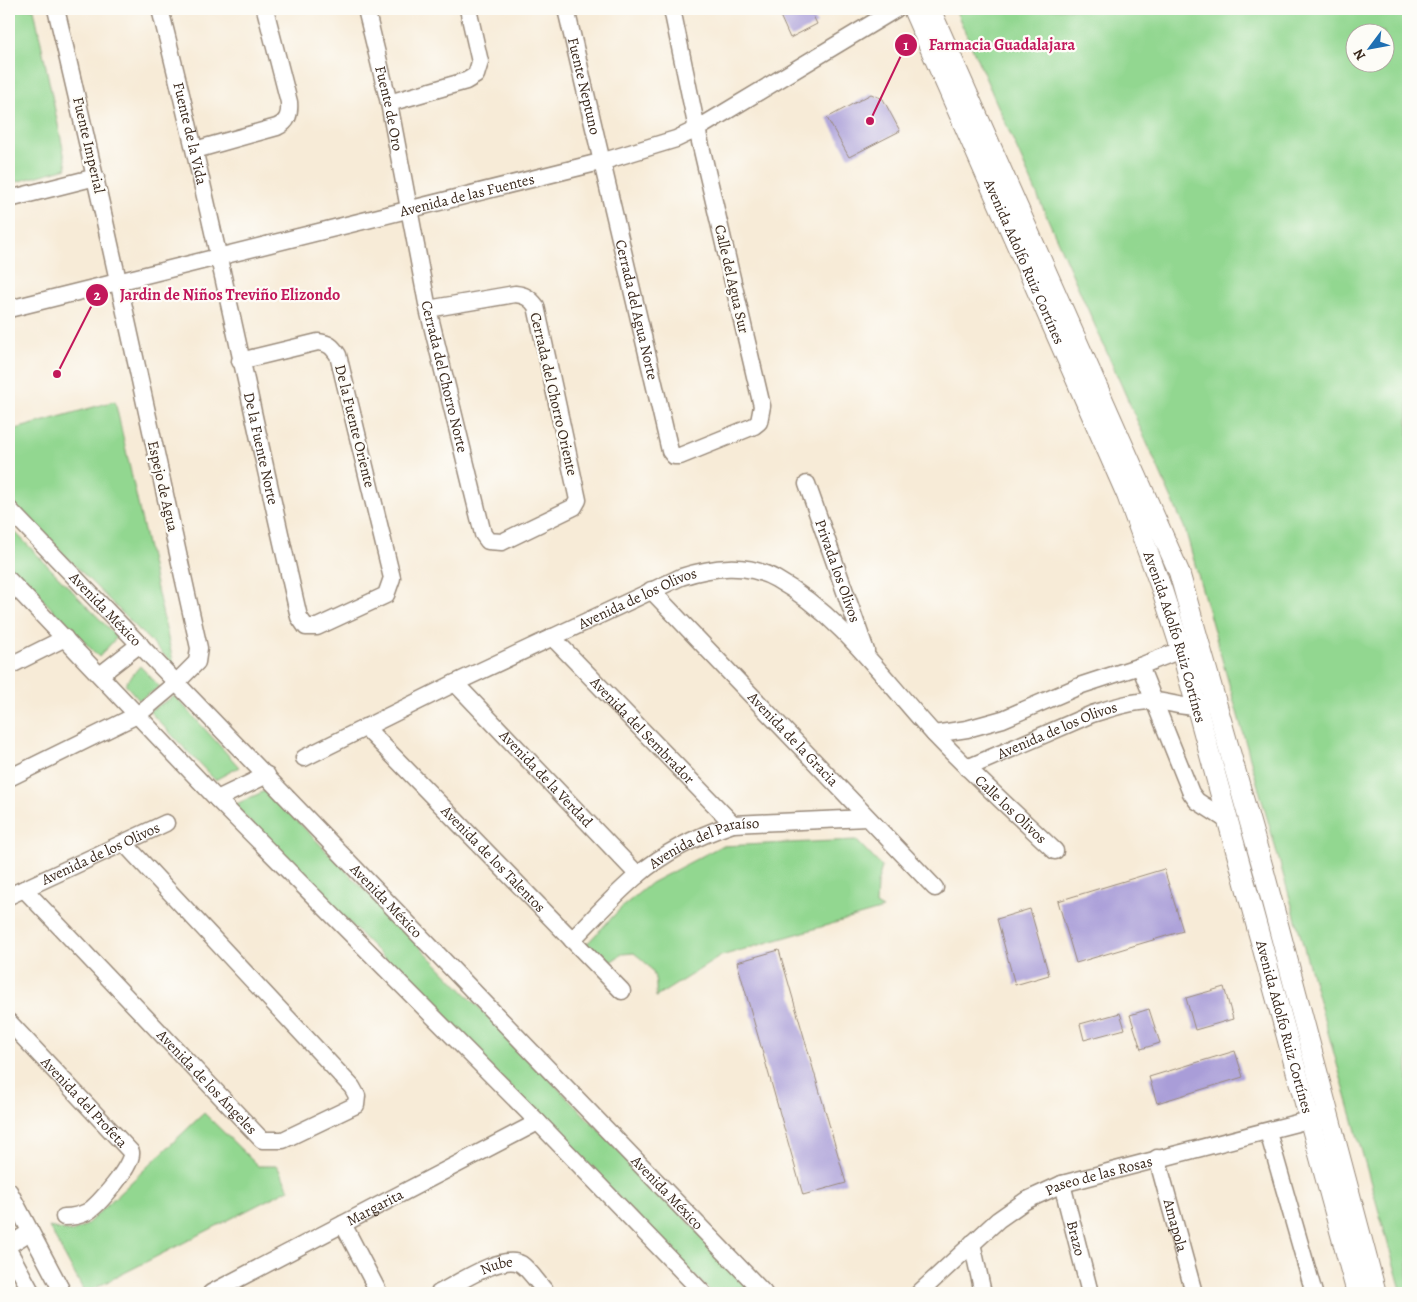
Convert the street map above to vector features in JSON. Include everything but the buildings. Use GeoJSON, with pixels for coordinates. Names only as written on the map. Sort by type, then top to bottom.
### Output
{"type":"FeatureCollection","features":[{"type":"Feature","properties":{"kind":"main road","name":"Avenida Adolfo Ruiz Cortínes"},"geometry":{"type":"LineString","coordinates":[[913,9],[1127,495],[1162,590],[1181,649],[1205,697],[1228,821],[1319,1117],[1357,1293]]}},
{"type":"Feature","properties":{"kind":"main road"},"geometry":{"type":"LineString","coordinates":[[930,9],[1179,572],[1205,697],[1238,778],[1319,1117],[1376,1293]]}},
{"type":"Feature","properties":{"kind":"street","name":"Fuente Imperial"},"geometry":{"type":"LineString","coordinates":[[56,9],[96,178],[117,282]]}},
{"type":"Feature","properties":{"kind":"street","name":"Fuente de la Vida"},"geometry":{"type":"LineString","coordinates":[[160,9],[196,150],[219,258]]}},
{"type":"Feature","properties":{"kind":"street"},"geometry":{"type":"LineString","coordinates":[[196,150],[277,127],[286,120],[290,112],[265,9]]}},
{"type":"Feature","properties":{"kind":"street","name":"Fuente de Oro"},"geometry":{"type":"LineString","coordinates":[[366,9],[389,103],[408,210]]}},
{"type":"Feature","properties":{"kind":"street"},"geometry":{"type":"LineString","coordinates":[[389,103],[472,80],[476,75],[480,62],[468,9]]}},
{"type":"Feature","properties":{"kind":"street","name":"Fuente Neptuno"},"geometry":{"type":"LineString","coordinates":[[566,9],[604,161]]}},
{"type":"Feature","properties":{"kind":"street","name":"Calle del Agua Sur"},"geometry":{"type":"LineString","coordinates":[[672,9],[697,129],[762,406],[761,414],[754,426],[680,456],[674,456]]}},
{"type":"Feature","properties":{"kind":"street","name":"Avenida de las Fuentes"},"geometry":{"type":"LineString","coordinates":[[9,309],[604,161],[676,139],[697,129],[896,9]]}},
{"type":"Feature","properties":{"kind":"street","name":"Cerrada del Agua Norte"},"geometry":{"type":"LineString","coordinates":[[604,161],[670,451],[674,456]]}},
{"type":"Feature","properties":{"kind":"street"},"geometry":{"type":"LineString","coordinates":[[9,199],[96,178]]}},
{"type":"Feature","properties":{"kind":"street","name":"Cerrada del Chorro Norte"},"geometry":{"type":"LineString","coordinates":[[408,210],[428,309],[483,534],[488,541]]}},
{"type":"Feature","properties":{"kind":"street","name":"De la Fuente Norte"},"geometry":{"type":"LineString","coordinates":[[219,258],[240,362],[299,617],[306,626],[317,627]]}},
{"type":"Feature","properties":{"kind":"street","name":"Espejo de Agua"},"geometry":{"type":"LineString","coordinates":[[9,778],[139,714],[177,682],[197,662],[199,648],[117,282]]}},
{"type":"Feature","properties":{"kind":"street","name":"Cerrada del Chorro Oriente"},"geometry":{"type":"LineString","coordinates":[[428,309],[515,294],[524,295],[532,300],[536,306],[578,500],[577,504],[502,542],[488,541]]}},
{"type":"Feature","properties":{"kind":"street","name":"De la Fuente Oriente"},"geometry":{"type":"LineString","coordinates":[[240,362],[318,342],[327,343],[338,355],[392,578],[386,595],[317,627]]}},
{"type":"Feature","properties":{"kind":"street","name":"Privada los Olivos"},"geometry":{"type":"LineString","coordinates":[[808,484],[868,658]]}},
{"type":"Feature","properties":{"kind":"street","name":"Avenida México"},"geometry":{"type":"LineString","coordinates":[[9,511],[267,775],[764,1293]]}},
{"type":"Feature","properties":{"kind":"street","name":"Avenida de los Olivos"},"geometry":{"type":"LineString","coordinates":[[304,758],[455,683],[651,590],[708,568],[744,568],[775,578],[807,600],[842,630],[934,734],[967,768],[1092,714],[1132,704],[1205,697]]}},
{"type":"Feature","properties":{"kind":"street"},"geometry":{"type":"LineString","coordinates":[[9,580],[139,714],[216,798],[538,1122],[703,1293]]}},
{"type":"Feature","properties":{"kind":"street","name":"Avenida de la Gracia"},"geometry":{"type":"LineString","coordinates":[[651,590],[935,888]]}},
{"type":"Feature","properties":{"kind":"street","name":"Avenida del Sembrador"},"geometry":{"type":"LineString","coordinates":[[552,637],[733,824]]}},
{"type":"Feature","properties":{"kind":"street"},"geometry":{"type":"LineString","coordinates":[[9,666],[65,638]]}},
{"type":"Feature","properties":{"kind":"street"},"geometry":{"type":"LineString","coordinates":[[100,675],[140,644]]}},
{"type":"Feature","properties":{"kind":"street","name":"Avenida de los Olivos"},"geometry":{"type":"LineString","coordinates":[[934,734],[967,729],[1003,719],[1082,685],[1140,666],[1181,649]]}},
{"type":"Feature","properties":{"kind":"street"},"geometry":{"type":"LineString","coordinates":[[1140,666],[1191,793],[1203,804],[1228,821]]}},
{"type":"Feature","properties":{"kind":"street","name":"Avenida de la Verdad"},"geometry":{"type":"LineString","coordinates":[[455,683],[638,875]]}},
{"type":"Feature","properties":{"kind":"street","name":"Avenida de los Talentos"},"geometry":{"type":"LineString","coordinates":[[365,727],[622,991]]}},
{"type":"Feature","properties":{"kind":"street","name":"Calle los Olivos"},"geometry":{"type":"LineString","coordinates":[[967,768],[1055,851]]}},
{"type":"Feature","properties":{"kind":"street"},"geometry":{"type":"LineString","coordinates":[[216,798],[267,775]]}},
{"type":"Feature","properties":{"kind":"street","name":"Avenida del Paraíso"},"geometry":{"type":"LineString","coordinates":[[572,940],[638,875],[696,839],[733,824],[867,818]]}},
{"type":"Feature","properties":{"kind":"street","name":"Avenida de los Olivos"},"geometry":{"type":"LineString","coordinates":[[9,896],[166,823]]}},
{"type":"Feature","properties":{"kind":"street","name":"Avenida de los Ángeles"},"geometry":{"type":"LineString","coordinates":[[24,889],[262,1140],[283,1140],[356,1105],[357,1096],[352,1087],[124,843]]}},
{"type":"Feature","properties":{"kind":"street","name":"Avenida del Profeta"},"geometry":{"type":"LineString","coordinates":[[9,1022],[131,1152],[129,1165],[95,1206],[77,1216],[64,1217]]}},
{"type":"Feature","properties":{"kind":"street","name":"Paseo de las Rosas"},"geometry":{"type":"LineString","coordinates":[[919,1293],[998,1220],[1026,1201],[1062,1184],[1157,1158],[1268,1132],[1319,1117]]}},
{"type":"Feature","properties":{"kind":"street","name":"Margarita"},"geometry":{"type":"LineString","coordinates":[[211,1293],[538,1122]]}},
{"type":"Feature","properties":{"kind":"street"},"geometry":{"type":"LineString","coordinates":[[1268,1132],[1314,1293]]}},
{"type":"Feature","properties":{"kind":"street","name":"Amapola"},"geometry":{"type":"LineString","coordinates":[[1157,1158],[1194,1293]]}},
{"type":"Feature","properties":{"kind":"street","name":"Brazo"},"geometry":{"type":"LineString","coordinates":[[1062,1184],[1090,1293]]}},
{"type":"Feature","properties":{"kind":"street"},"geometry":{"type":"LineString","coordinates":[[9,1191],[62,1293]]}},
{"type":"Feature","properties":{"kind":"street"},"geometry":{"type":"LineString","coordinates":[[343,1224],[378,1293]]}},
{"type":"Feature","properties":{"kind":"street"},"geometry":{"type":"LineString","coordinates":[[9,1245],[30,1232]]}},
{"type":"Feature","properties":{"kind":"street"},"geometry":{"type":"LineString","coordinates":[[972,1243],[983,1293]]}},
{"type":"Feature","properties":{"kind":"street"},"geometry":{"type":"LineString","coordinates":[[9,1251],[32,1293]]}},
{"type":"Feature","properties":{"kind":"street","name":"Nube"},"geometry":{"type":"LineString","coordinates":[[439,1293],[492,1266],[511,1262],[521,1264],[547,1293]]}},
{"type":"Feature","properties":{"kind":"green space"},"geometry":{"type":"Polygon","coordinates":[[[9,9],[34,9],[67,168],[9,184],[9,9]]]}},
{"type":"Feature","properties":{"kind":"green space"},"geometry":{"type":"Polygon","coordinates":[[[955,9],[1408,9],[1408,1293],[1402,1293],[1185,529],[955,9]]]}},
{"type":"Feature","properties":{"kind":"green space"},"geometry":{"type":"Polygon","coordinates":[[[115,401],[174,665],[9,499],[9,431],[115,401]]]}},
{"type":"Feature","properties":{"kind":"green space"},"geometry":{"type":"Polygon","coordinates":[[[15,532],[117,637],[99,657],[9,565],[9,537],[15,532]]]}},
{"type":"Feature","properties":{"kind":"green space"},"geometry":{"type":"Polygon","coordinates":[[[140,666],[160,687],[139,700],[125,684],[140,666]]]}},
{"type":"Feature","properties":{"kind":"green space"},"geometry":{"type":"Polygon","coordinates":[[[175,696],[239,767],[215,780],[149,711],[175,696]]]}},
{"type":"Feature","properties":{"kind":"green space"},"geometry":{"type":"Polygon","coordinates":[[[267,790],[758,1293],[712,1293],[234,805],[267,790]]]}},
{"type":"Feature","properties":{"kind":"green space"},"geometry":{"type":"Polygon","coordinates":[[[856,840],[882,867],[877,884],[876,905],[883,909],[721,956],[656,997],[656,982],[650,967],[634,953],[622,954],[606,965],[583,948],[622,907],[651,883],[721,846],[856,840]]]}},
{"type":"Feature","properties":{"kind":"green space"},"geometry":{"type":"Polygon","coordinates":[[[204,1113],[258,1166],[277,1166],[289,1189],[85,1293],[49,1227],[72,1232],[85,1226],[204,1113]]]}},
{"type":"Feature","properties":{"kind":"place","name":"Farmacia Guadalajara"},"geometry":{"type":"Point","coordinates":[870,121]}},
{"type":"Feature","properties":{"kind":"place","name":"Jardin de Niños Treviño Elizondo"},"geometry":{"type":"Point","coordinates":[57,374]}}]}
